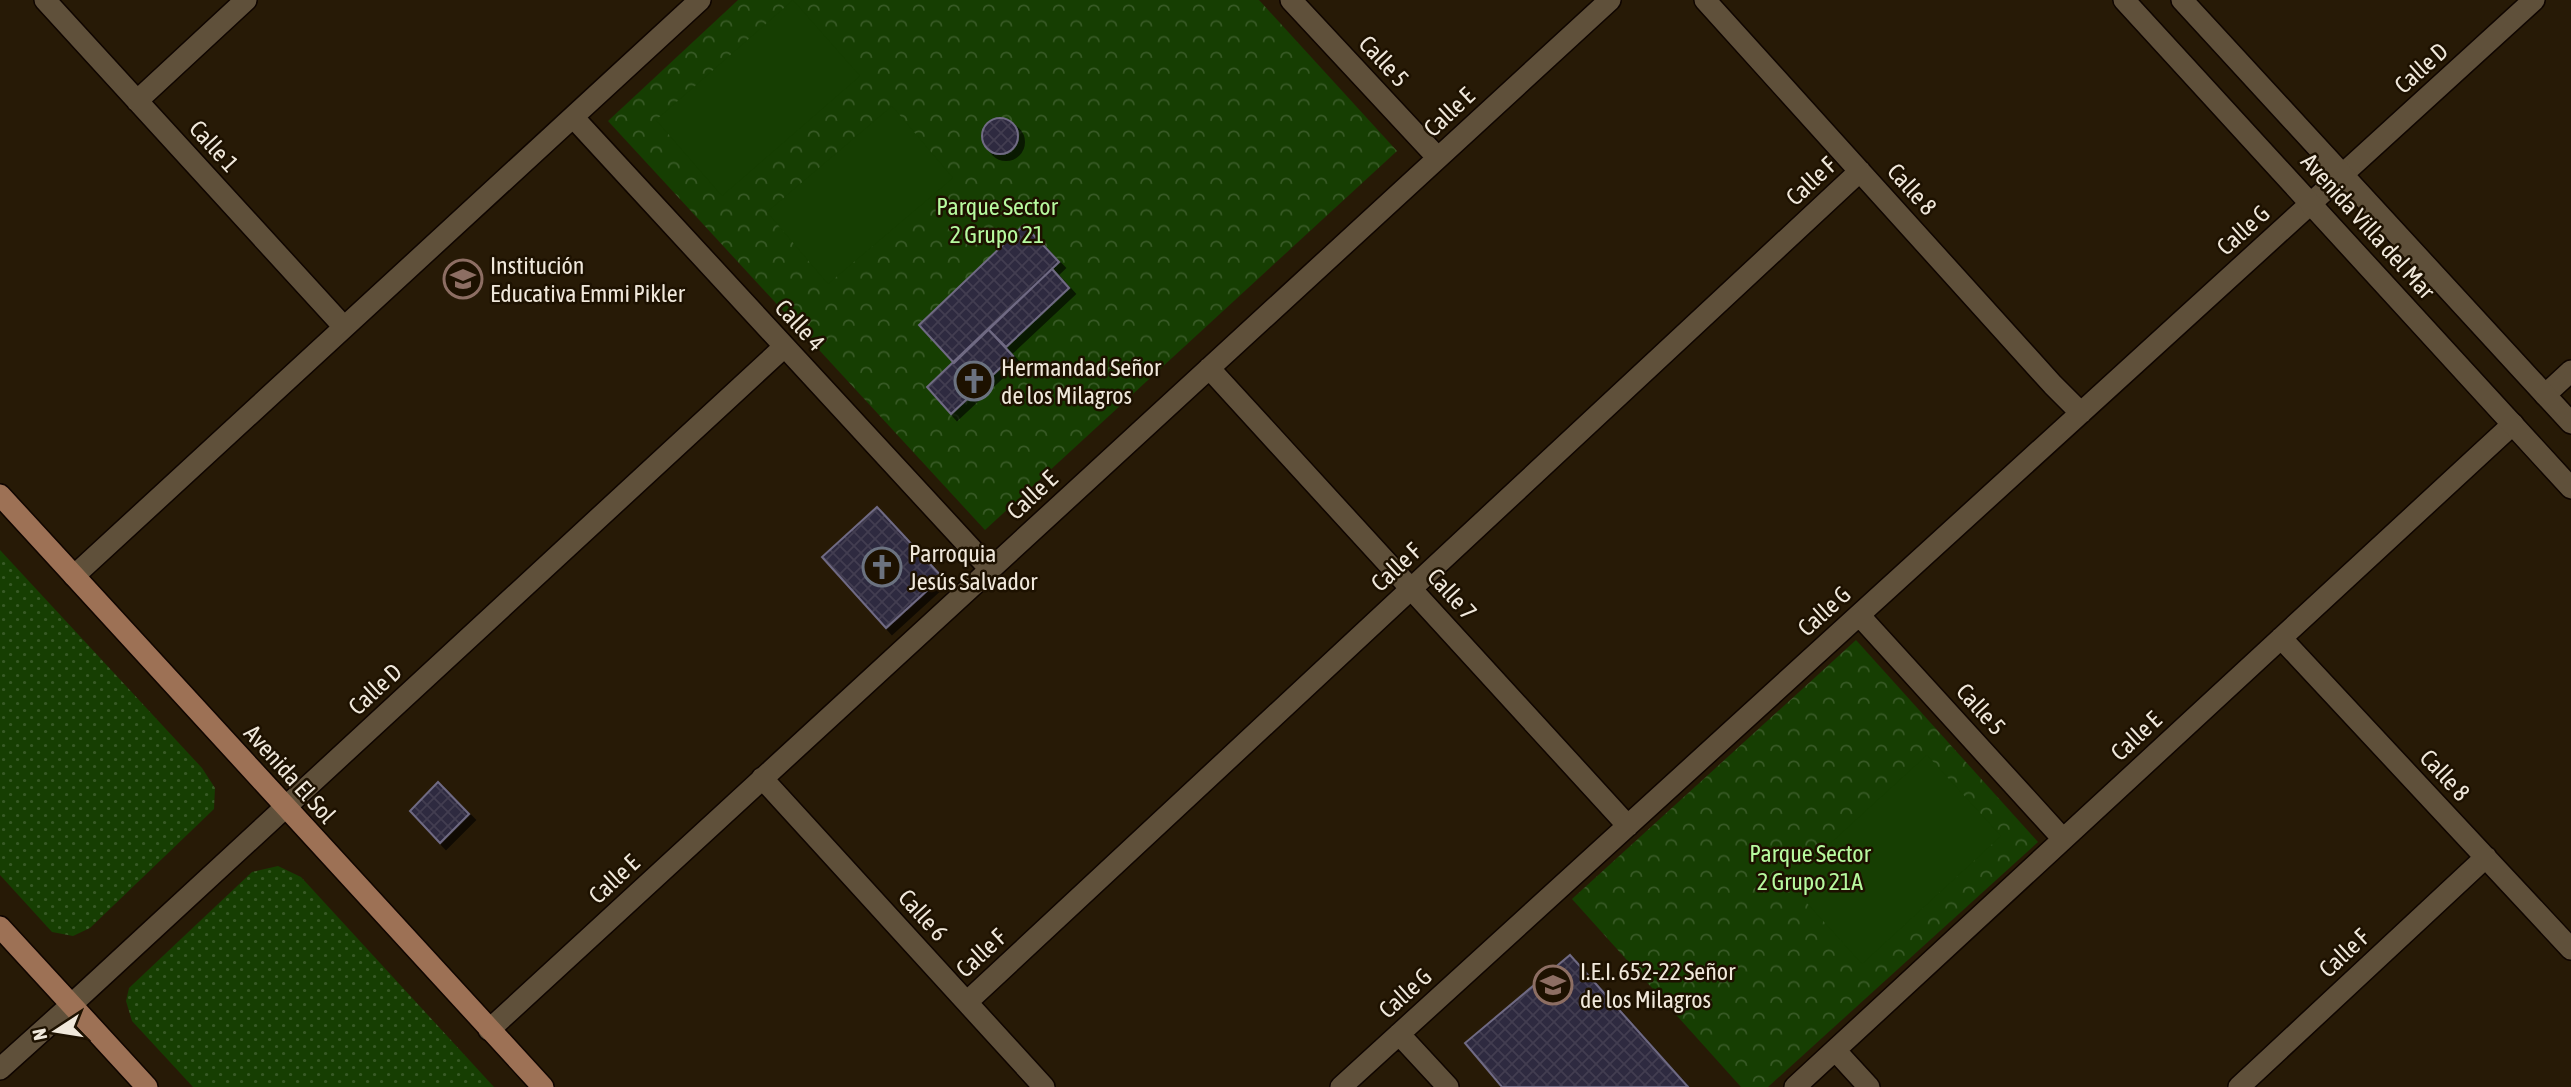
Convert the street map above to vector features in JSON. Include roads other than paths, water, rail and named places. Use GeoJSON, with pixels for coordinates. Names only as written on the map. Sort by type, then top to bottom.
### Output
{"type":"FeatureCollection","features":[{"type":"Feature","properties":{"kind":"main road","name":"Avenida El Sol"},"geometry":{"type":"LineString","coordinates":[[0,495],[543,1087]]}},
{"type":"Feature","properties":{"kind":"main road"},"geometry":{"type":"LineString","coordinates":[[0,927],[147,1087]]}},
{"type":"Feature","properties":{"kind":"street","name":"Calle 1"},"geometry":{"type":"LineString","coordinates":[[45,0],[344,327]]}},
{"type":"Feature","properties":{"kind":"street"},"geometry":{"type":"LineString","coordinates":[[137,101],[246,0]]}},
{"type":"Feature","properties":{"kind":"street"},"geometry":{"type":"LineString","coordinates":[[74,576],[700,0]]}},
{"type":"Feature","properties":{"kind":"street","name":"Calle 5"},"geometry":{"type":"LineString","coordinates":[[1292,0],[1438,158]]}},
{"type":"Feature","properties":{"kind":"street","name":"Calle E"},"geometry":{"type":"LineString","coordinates":[[489,1030],[1610,0]]}},
{"type":"Feature","properties":{"kind":"street","name":"Calle 8"},"geometry":{"type":"LineString","coordinates":[[1704,0],[2081,413]]}},
{"type":"Feature","properties":{"kind":"street","name":"Avenida Villa del Mar"},"geometry":{"type":"LineString","coordinates":[[2124,0],[2312,202],[2571,488]]}},
{"type":"Feature","properties":{"kind":"street","name":"Avenida Villa del Mar"},"geometry":{"type":"LineString","coordinates":[[2182,0],[2571,423]]}},
{"type":"Feature","properties":{"kind":"street","name":"Calle D"},"geometry":{"type":"LineString","coordinates":[[2343,175],[2535,0]]}},
{"type":"Feature","properties":{"kind":"street","name":"Calle 4"},"geometry":{"type":"LineString","coordinates":[[573,117],[990,569]]}},
{"type":"Feature","properties":{"kind":"street","name":"Calle F"},"geometry":{"type":"LineString","coordinates":[[967,1002],[1860,171]]}},
{"type":"Feature","properties":{"kind":"street","name":"Calle G"},"geometry":{"type":"LineString","coordinates":[[1341,1087],[2343,175]]}},
{"type":"Feature","properties":{"kind":"street","name":"Calle D"},"geometry":{"type":"LineString","coordinates":[[0,1069],[784,347]]}},
{"type":"Feature","properties":{"kind":"street","name":"Calle 7"},"geometry":{"type":"LineString","coordinates":[[1209,368],[1628,826]]}},
{"type":"Feature","properties":{"kind":"street"},"geometry":{"type":"LineString","coordinates":[[2545,395],[2571,371]]}},
{"type":"Feature","properties":{"kind":"street","name":"Calle E"},"geometry":{"type":"LineString","coordinates":[[1795,1087],[2513,424]]}},
{"type":"Feature","properties":{"kind":"street","name":"Calle 5"},"geometry":{"type":"LineString","coordinates":[[1859,615],[2063,839]]}},
{"type":"Feature","properties":{"kind":"street","name":"Calle 8"},"geometry":{"type":"LineString","coordinates":[[2281,638],[2571,948]]}},
{"type":"Feature","properties":{"kind":"street","name":"Calle 6"},"geometry":{"type":"LineString","coordinates":[[762,778],[1044,1087]]}},
{"type":"Feature","properties":{"kind":"street","name":"Calle F"},"geometry":{"type":"LineString","coordinates":[[2239,1087],[2486,857]]}},
{"type":"Feature","properties":{"kind":"street"},"geometry":{"type":"LineString","coordinates":[[1399,1034],[1448,1087]]}},
{"type":"Feature","properties":{"kind":"street"},"geometry":{"type":"LineString","coordinates":[[1835,1050],[1869,1087]]}},
{"type":"Feature","properties":{"kind":"place","name":"Institución Educativa Emmi Pikler"},"geometry":{"type":"Point","coordinates":[463,279]}},
{"type":"Feature","properties":{"kind":"place","name":"Hermandad Señor de los Milagros"},"geometry":{"type":"Point","coordinates":[974,381]}},
{"type":"Feature","properties":{"kind":"place","name":"Parroquia Jesús Salvador"},"geometry":{"type":"Point","coordinates":[882,567]}},
{"type":"Feature","properties":{"kind":"place","name":"I.E.I. 652-22 Señor de los Milagros"},"geometry":{"type":"Point","coordinates":[1553,985]}},
{"type":"Feature","properties":{"kind":"park label","name":"Parque Sector 2 Grupo 21"},"geometry":{"type":"Point","coordinates":[997,220]}},
{"type":"Feature","properties":{"kind":"park label","name":"Parque Sector 2 Grupo 21A"},"geometry":{"type":"Point","coordinates":[1810,867]}}]}
